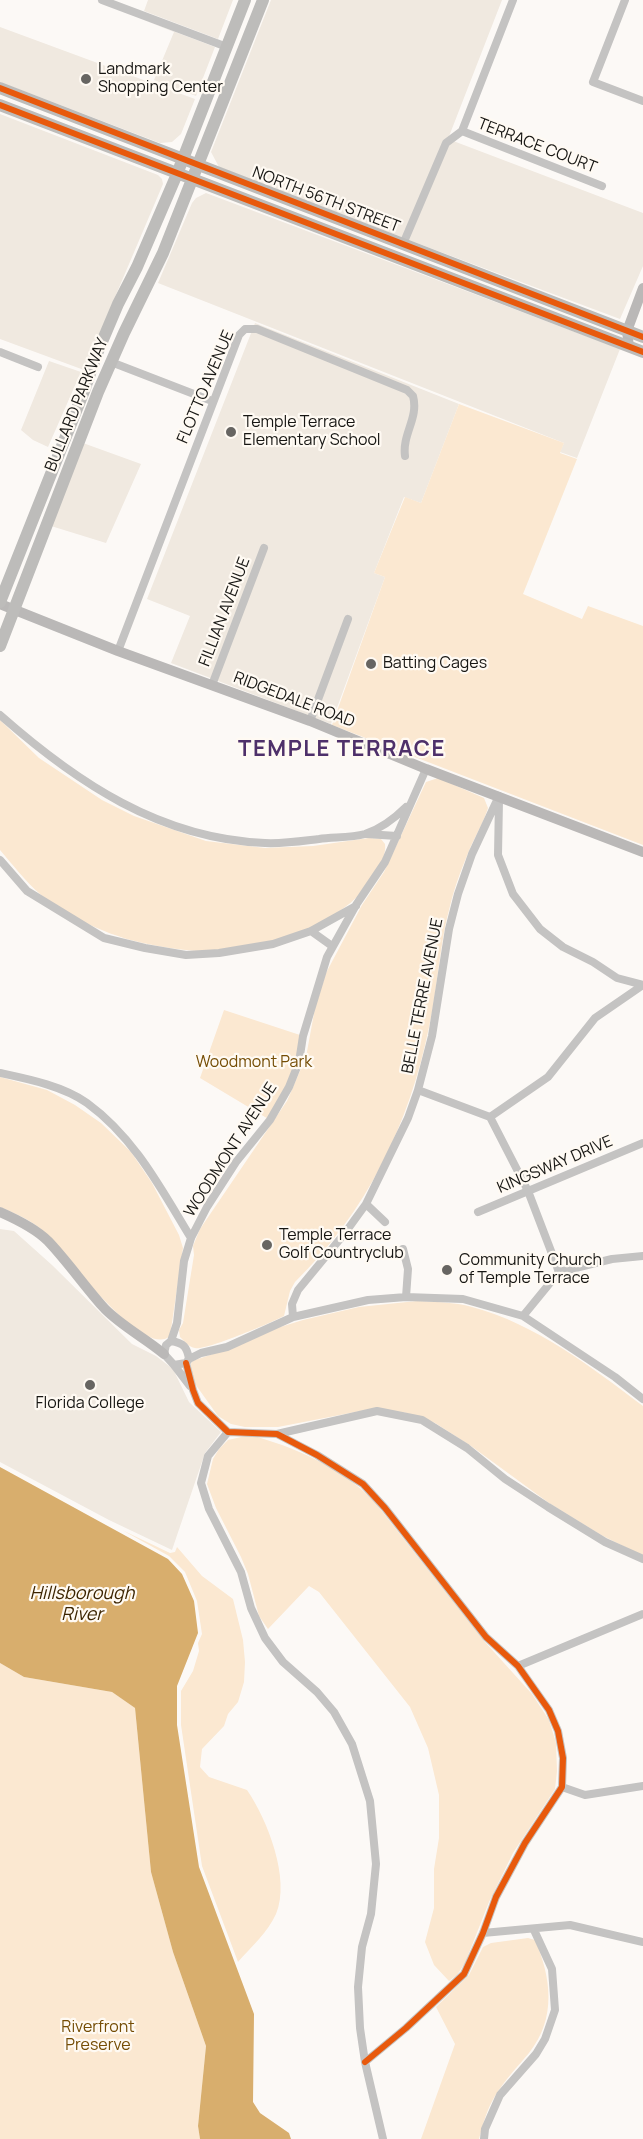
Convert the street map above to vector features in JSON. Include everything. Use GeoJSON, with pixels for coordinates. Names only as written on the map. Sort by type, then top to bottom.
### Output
{"type":"FeatureCollection","features":[{"type":"Feature","properties":{"kind":"main road","name":"BULLARD PARKWAY"},"geometry":{"type":"LineString","coordinates":[[0,603],[96,356],[177,174],[245,0]]}},
{"type":"Feature","properties":{"kind":"main road","name":"BULLARD PARKWAY"},"geometry":{"type":"LineString","coordinates":[[0,646],[111,362],[154,273],[199,166],[263,0]]}},
{"type":"Feature","properties":{"kind":"main road","name":"NORTH 56TH STREET"},"geometry":{"type":"LineString","coordinates":[[0,88],[643,337]]}},
{"type":"Feature","properties":{"kind":"main road"},"geometry":{"type":"LineString","coordinates":[[0,97],[30,107],[38,108],[45,105]]}},
{"type":"Feature","properties":{"kind":"main road","name":"NORTH 56TH STREET"},"geometry":{"type":"LineString","coordinates":[[0,105],[643,352]]}},
{"type":"Feature","properties":{"kind":"main road"},"geometry":{"type":"LineString","coordinates":[[328,231],[341,230],[390,248],[401,248],[403,244]]}},
{"type":"Feature","properties":{"kind":"main road"},"geometry":{"type":"LineString","coordinates":[[408,262],[416,258],[462,266]]}},
{"type":"Feature","properties":{"kind":"main road"},"geometry":{"type":"LineString","coordinates":[[500,297],[510,292],[552,308],[566,307]]}},
{"type":"Feature","properties":{"kind":"street"},"geometry":{"type":"LineString","coordinates":[[102,0],[227,47]]}},
{"type":"Feature","properties":{"kind":"street","name":"TERRACE COURT"},"geometry":{"type":"LineString","coordinates":[[403,244],[447,142],[462,131],[513,0]]}},
{"type":"Feature","properties":{"kind":"street"},"geometry":{"type":"LineString","coordinates":[[625,0],[593,82],[643,101]]}},
{"type":"Feature","properties":{"kind":"street","name":"TERRACE COURT"},"geometry":{"type":"LineString","coordinates":[[462,131],[602,186]]}},
{"type":"Feature","properties":{"kind":"street"},"geometry":{"type":"LineString","coordinates":[[629,347],[627,331],[643,288]]}},
{"type":"Feature","properties":{"kind":"street","name":"FLOTTO AVENUE"},"geometry":{"type":"LineString","coordinates":[[118,651],[212,401],[239,335],[245,329],[257,329],[407,390],[413,396],[416,404],[415,413],[403,444],[405,456]]}},
{"type":"Feature","properties":{"kind":"street"},"geometry":{"type":"LineString","coordinates":[[0,352],[38,367]]}},
{"type":"Feature","properties":{"kind":"street"},"geometry":{"type":"LineString","coordinates":[[111,362],[212,401]]}},
{"type":"Feature","properties":{"kind":"street","name":"FILLIAN AVENUE"},"geometry":{"type":"LineString","coordinates":[[212,684],[264,548]]}},
{"type":"Feature","properties":{"kind":"street","name":"RIDGEDALE ROAD"},"geometry":{"type":"LineString","coordinates":[[0,603],[118,651],[310,721],[426,769],[643,852]]}},
{"type":"Feature","properties":{"kind":"street"},"geometry":{"type":"LineString","coordinates":[[310,721],[348,619]]}},
{"type":"Feature","properties":{"kind":"street"},"geometry":{"type":"LineString","coordinates":[[0,715],[54,761],[117,802],[150,818],[220,838],[266,843],[364,834],[397,836]]}},
{"type":"Feature","properties":{"kind":"street","name":"WOODMONT AVENUE"},"geometry":{"type":"LineString","coordinates":[[167,1346],[177,1323],[184,1261],[191,1238],[207,1207],[236,1162],[270,1120],[289,1087],[299,1062],[303,1036],[314,996],[332,946],[356,905],[386,862],[426,769]]}},
{"type":"Feature","properties":{"kind":"street"},"geometry":{"type":"LineString","coordinates":[[499,796],[498,855],[513,894],[540,929],[563,947],[593,962],[617,978],[643,985]]}},
{"type":"Feature","properties":{"kind":"street","name":"BELLE TERRE AVENUE"},"geometry":{"type":"LineString","coordinates":[[292,1317],[292,1305],[298,1290],[366,1204],[408,1118],[432,1036],[448,929],[472,854],[499,796]]}},
{"type":"Feature","properties":{"kind":"street"},"geometry":{"type":"LineString","coordinates":[[364,834],[396,818],[411,802]]}},
{"type":"Feature","properties":{"kind":"street"},"geometry":{"type":"LineString","coordinates":[[0,860],[27,891],[104,938],[186,955],[219,953],[273,944],[311,932],[356,905]]}},
{"type":"Feature","properties":{"kind":"street"},"geometry":{"type":"LineString","coordinates":[[311,932],[332,946]]}},
{"type":"Feature","properties":{"kind":"street"},"geometry":{"type":"LineString","coordinates":[[490,1117],[548,1077],[595,1017],[643,985]]}},
{"type":"Feature","properties":{"kind":"street"},"geometry":{"type":"LineString","coordinates":[[0,1073],[47,1084],[86,1102],[117,1130],[144,1160],[191,1238]]}},
{"type":"Feature","properties":{"kind":"street"},"geometry":{"type":"LineString","coordinates":[[418,1090],[490,1117],[528,1191],[559,1272]]}},
{"type":"Feature","properties":{"kind":"street","name":"KINGSWAY DRIVE"},"geometry":{"type":"LineString","coordinates":[[478,1212],[643,1143]]}},
{"type":"Feature","properties":{"kind":"street"},"geometry":{"type":"LineString","coordinates":[[366,1204],[385,1222]]}},
{"type":"Feature","properties":{"kind":"street"},"geometry":{"type":"LineString","coordinates":[[0,1212],[16,1219],[46,1239],[106,1309],[129,1330],[167,1346],[184,1345],[201,1353]]}},
{"type":"Feature","properties":{"kind":"street"},"geometry":{"type":"LineString","coordinates":[[403,1250],[408,1269],[406,1297]]}},
{"type":"Feature","properties":{"kind":"street"},"geometry":{"type":"LineString","coordinates":[[523,1316],[559,1272],[612,1259],[643,1256]]}},
{"type":"Feature","properties":{"kind":"street"},"geometry":{"type":"LineString","coordinates":[[174,1365],[188,1361],[201,1353],[227,1347],[292,1317],[368,1300],[406,1297],[463,1299],[523,1316],[615,1377],[643,1399]]}},
{"type":"Feature","properties":{"kind":"street","name":"WOODMONT AVENUE"},"geometry":{"type":"LineString","coordinates":[[177,1323],[188,1361],[193,1390]]}},
{"type":"Feature","properties":{"kind":"street"},"geometry":{"type":"LineString","coordinates":[[167,1346],[174,1365],[193,1390],[198,1403],[228,1432],[277,1434],[377,1411],[422,1420],[467,1448],[505,1479],[548,1507],[605,1542],[643,1559]]}},
{"type":"Feature","properties":{"kind":"street"},"geometry":{"type":"LineString","coordinates":[[228,1432],[208,1456],[201,1483],[209,1509],[241,1572],[251,1608],[265,1638],[283,1662],[317,1692],[334,1712],[352,1744],[370,1801],[376,1864],[371,1914],[362,1947],[358,1987],[360,2028],[365,2062],[383,2139]]}},
{"type":"Feature","properties":{"kind":"street"},"geometry":{"type":"LineString","coordinates":[[277,1434],[317,1455],[363,1484],[385,1508],[486,1637],[518,1666],[549,1710],[558,1731],[563,1758],[562,1787],[525,1843],[495,1897],[483,1933],[464,1974],[406,2028],[365,2062]]}},
{"type":"Feature","properties":{"kind":"street"},"geometry":{"type":"LineString","coordinates":[[518,1666],[643,1614]]}},
{"type":"Feature","properties":{"kind":"street"},"geometry":{"type":"LineString","coordinates":[[562,1787],[585,1795],[643,1786]]}},
{"type":"Feature","properties":{"kind":"street"},"geometry":{"type":"LineString","coordinates":[[483,1933],[570,1925],[643,1942]]}},
{"type":"Feature","properties":{"kind":"street"},"geometry":{"type":"LineString","coordinates":[[484,2139],[485,2129],[500,2095],[536,2054],[545,2040],[555,2010],[552,1969],[534,1930]]}},
{"type":"Feature","properties":{"kind":"shaded area"},"geometry":{"type":"Polygon","coordinates":[[[148,0],[233,0],[218,39],[144,11],[148,0]]]}},
{"type":"Feature","properties":{"kind":"shaded area"},"geometry":{"type":"Polygon","coordinates":[[[271,0],[502,0],[448,139],[643,213],[643,266],[620,319],[219,167],[211,152],[271,0]]]}},
{"type":"Feature","properties":{"kind":"shaded area"},"geometry":{"type":"Polygon","coordinates":[[[141,19],[215,47],[196,96],[154,80],[174,32],[141,19]]]}},
{"type":"Feature","properties":{"kind":"shaded area"},"geometry":{"type":"Polygon","coordinates":[[[0,27],[195,99],[181,134],[172,142],[160,143],[0,82],[0,27]]]}},
{"type":"Feature","properties":{"kind":"shaded area"},"geometry":{"type":"Polygon","coordinates":[[[0,114],[158,175],[162,179],[163,184],[84,370],[0,339],[0,114]]]}},
{"type":"Feature","properties":{"kind":"shaded area"},"geometry":{"type":"Polygon","coordinates":[[[206,193],[620,349],[577,458],[560,452],[564,443],[158,283],[192,203],[206,193]]]}},
{"type":"Feature","properties":{"kind":"shaded area"},"geometry":{"type":"Polygon","coordinates":[[[255,323],[459,404],[421,503],[404,497],[374,573],[385,577],[331,724],[171,663],[190,616],[147,599],[255,323]]]}},
{"type":"Feature","properties":{"kind":"shaded area"},"geometry":{"type":"Polygon","coordinates":[[[49,361],[81,372],[48,447],[33,440],[21,430],[49,361]]]}},
{"type":"Feature","properties":{"kind":"shaded area"},"geometry":{"type":"Polygon","coordinates":[[[83,443],[141,464],[106,543],[51,526],[83,443]]]}},
{"type":"Feature","properties":{"kind":"shaded area","name":"Florida College"},"geometry":{"type":"Polygon","coordinates":[[[0,1229],[14,1231],[132,1344],[156,1356],[173,1369],[189,1402],[221,1432],[205,1453],[172,1550],[109,1520],[0,1462],[0,1229]]]}},
{"type":"Feature","properties":{"kind":"green space"},"geometry":{"type":"Polygon","coordinates":[[[459,404],[564,443],[560,453],[577,459],[523,594],[582,619],[588,606],[643,626],[643,845],[332,725],[385,577],[374,573],[405,497],[421,503],[459,404]]]}},
{"type":"Feature","properties":{"kind":"green space"},"geometry":{"type":"Polygon","coordinates":[[[0,720],[39,758],[102,800],[134,816],[206,841],[265,848],[313,846],[369,838],[381,839],[385,844],[382,861],[365,888],[334,915],[273,941],[229,949],[199,951],[149,944],[106,932],[76,918],[40,894],[0,850],[0,720]]]}},
{"type":"Feature","properties":{"kind":"green space"},"geometry":{"type":"Polygon","coordinates":[[[438,778],[484,798],[488,808],[465,860],[452,898],[443,936],[429,1027],[410,1098],[397,1132],[382,1165],[344,1226],[295,1282],[290,1291],[284,1316],[225,1341],[195,1348],[180,1337],[179,1330],[183,1323],[194,1255],[193,1246],[200,1229],[287,1101],[306,1057],[315,1008],[326,973],[362,905],[384,872],[426,782],[438,778]]]}},
{"type":"Feature","properties":{"kind":"green space","name":"Woodmont Park"},"geometry":{"type":"Polygon","coordinates":[[[224,1010],[303,1036],[299,1062],[270,1120],[200,1078],[224,1010]]]}},
{"type":"Feature","properties":{"kind":"green space"},"geometry":{"type":"Polygon","coordinates":[[[0,1077],[47,1090],[75,1105],[101,1123],[131,1152],[152,1183],[179,1235],[183,1248],[170,1336],[157,1339],[141,1332],[102,1298],[41,1229],[0,1207],[0,1077]]]}},
{"type":"Feature","properties":{"kind":"green space"},"geometry":{"type":"Polygon","coordinates":[[[417,1301],[465,1305],[518,1324],[562,1348],[643,1406],[643,1556],[601,1535],[549,1503],[471,1446],[435,1423],[407,1413],[376,1408],[278,1427],[245,1427],[231,1424],[218,1416],[193,1381],[189,1370],[192,1361],[303,1320],[359,1307],[417,1301]]]}},
{"type":"Feature","properties":{"kind":"green space"},"geometry":{"type":"Polygon","coordinates":[[[250,1435],[300,1452],[316,1460],[346,1478],[373,1500],[485,1642],[532,1694],[549,1720],[556,1743],[555,1789],[513,1853],[489,1902],[465,1963],[457,1975],[449,1981],[434,1965],[425,1942],[434,1908],[434,1869],[439,1838],[439,1795],[428,1748],[410,1707],[319,1592],[309,1586],[268,1629],[259,1616],[248,1574],[207,1484],[213,1459],[219,1449],[228,1440],[250,1435]]]}},
{"type":"Feature","properties":{"kind":"green space"},"geometry":{"type":"Polygon","coordinates":[[[122,1530],[170,1553],[175,1552],[177,1547],[202,1576],[233,1599],[243,1640],[244,1682],[238,1702],[228,1714],[224,1726],[202,1749],[200,1767],[209,1777],[247,1790],[269,1833],[279,1867],[281,1884],[280,1900],[273,1921],[238,1962],[202,1866],[181,1725],[181,1691],[193,1671],[202,1634],[197,1601],[185,1572],[169,1556],[122,1530]]]}},
{"type":"Feature","properties":{"kind":"green space","name":"Riverfront Preserve"},"geometry":{"type":"Polygon","coordinates":[[[0,1663],[24,1677],[112,1692],[135,1708],[151,1872],[173,1952],[206,2046],[198,2126],[200,2139],[0,2139],[0,1663]]]}},
{"type":"Feature","properties":{"kind":"green space"},"geometry":{"type":"Polygon","coordinates":[[[528,1938],[535,1940],[548,1983],[547,2012],[538,2040],[495,2096],[487,2111],[479,2139],[421,2139],[455,2044],[436,2007],[469,1975],[483,1947],[491,1943],[528,1938]]]}},
{"type":"Feature","properties":{"kind":"water","name":"Hillsborough River"},"geometry":{"type":"Polygon","coordinates":[[[0,1467],[168,1559],[182,1574],[194,1601],[198,1633],[177,1686],[177,1725],[199,1867],[254,2014],[253,2102],[260,2113],[289,2133],[291,2139],[200,2139],[198,2126],[206,2046],[173,1952],[151,1872],[135,1708],[112,1692],[24,1677],[0,1663],[0,1467]]]}},
{"type":"Feature","properties":{"kind":"cycle path"},"geometry":{"type":"LineString","coordinates":[[0,88],[643,337]]}},
{"type":"Feature","properties":{"kind":"cycle path"},"geometry":{"type":"LineString","coordinates":[[0,105],[643,352]]}},
{"type":"Feature","properties":{"kind":"cycle path"},"geometry":{"type":"LineString","coordinates":[[186,1363],[198,1403],[228,1432],[277,1434],[317,1455],[363,1484],[385,1508],[486,1637],[518,1666],[549,1710],[558,1731],[563,1758],[562,1787],[525,1843],[496,1897],[483,1933],[464,1974],[406,2028],[365,2062]]}},
{"type":"Feature","properties":{"kind":"place","name":"Landmark Shopping Center"},"geometry":{"type":"Point","coordinates":[86,79]}},
{"type":"Feature","properties":{"kind":"place","name":"Temple Terrace Elementary School"},"geometry":{"type":"Point","coordinates":[231,432]}},
{"type":"Feature","properties":{"kind":"place","name":"Batting Cages"},"geometry":{"type":"Point","coordinates":[371,664]}},
{"type":"Feature","properties":{"kind":"place","name":"Temple Terrace Golf Countryclub"},"geometry":{"type":"Point","coordinates":[267,1245]}},
{"type":"Feature","properties":{"kind":"place","name":"Community Church of Temple Terrace"},"geometry":{"type":"Point","coordinates":[447,1270]}},
{"type":"Feature","properties":{"kind":"place","name":"Florida College"},"geometry":{"type":"Point","coordinates":[90,1385]}},
{"type":"Feature","properties":{"kind":"district","name":"TEMPLE TERRACE"},"geometry":{"type":"Point","coordinates":[342,750]}}]}
